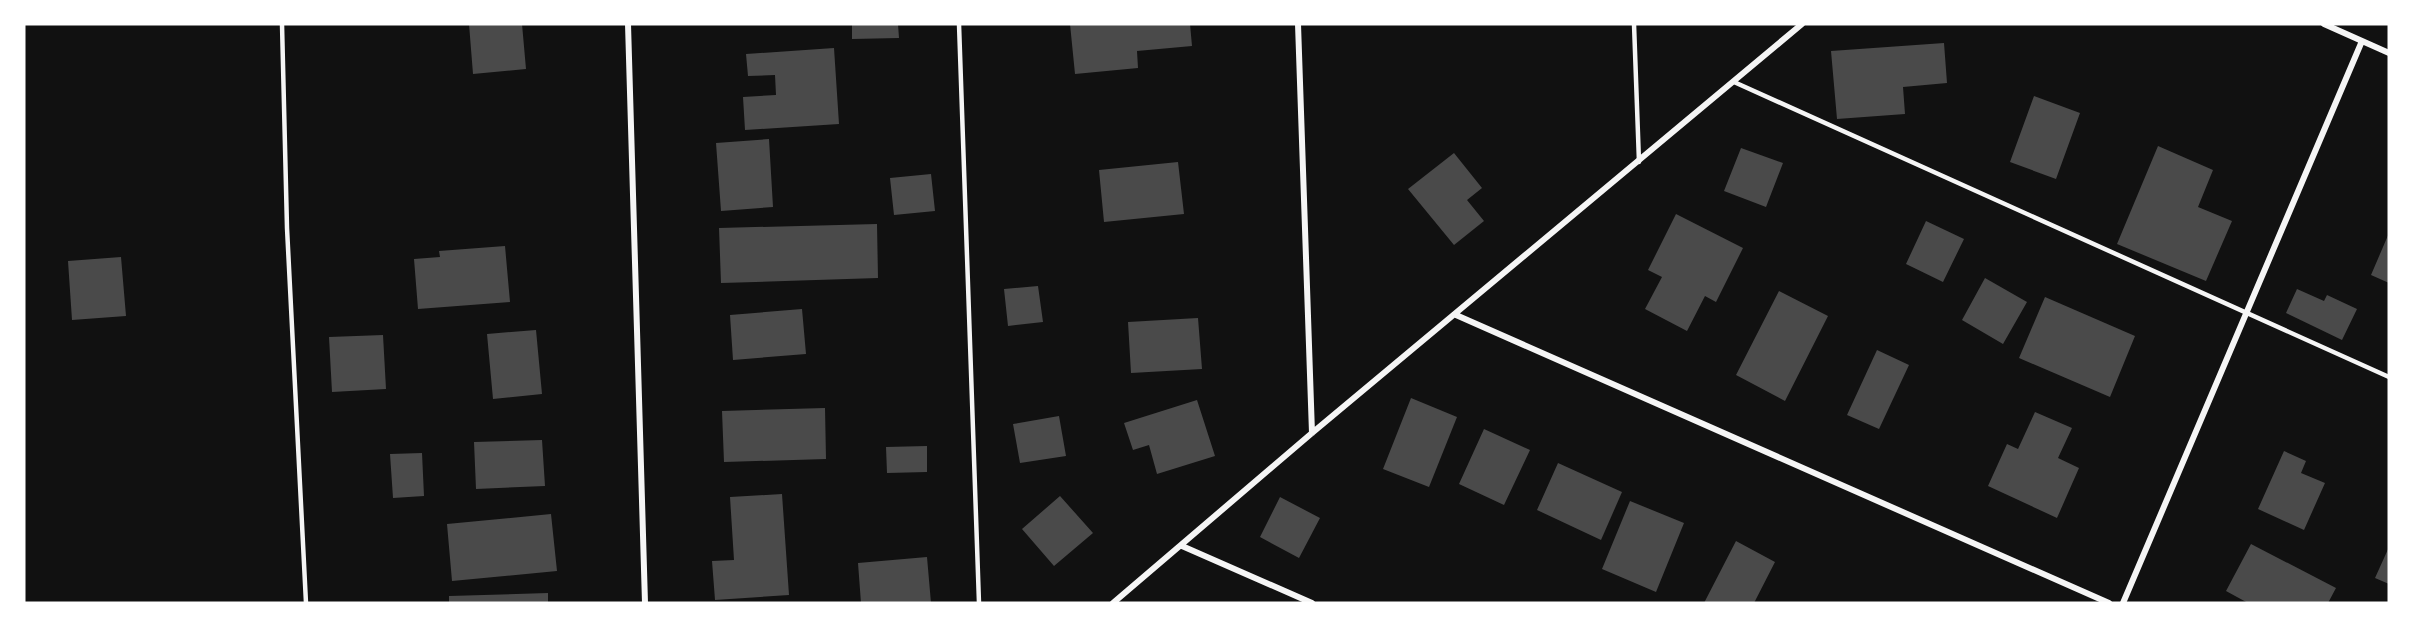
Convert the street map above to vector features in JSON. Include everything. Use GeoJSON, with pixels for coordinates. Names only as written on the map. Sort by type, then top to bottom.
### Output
{"type":"FeatureCollection","features":[{"type":"Feature","properties":{"kind":"street"},"geometry":{"type":"LineString","coordinates":[[627,24],[645,603]]}},
{"type":"Feature","properties":{"kind":"street"},"geometry":{"type":"LineString","coordinates":[[1298,24],[1312,433]]}},
{"type":"Feature","properties":{"kind":"street"},"geometry":{"type":"LineString","coordinates":[[1113,603],[1312,433],[1802,24]]}},
{"type":"Feature","properties":{"kind":"street"},"geometry":{"type":"LineString","coordinates":[[2324,24],[2389,53]]}},
{"type":"Feature","properties":{"kind":"street"},"geometry":{"type":"LineString","coordinates":[[2123,603],[2362,41]]}},
{"type":"Feature","properties":{"kind":"street"},"geometry":{"type":"LineString","coordinates":[[1456,315],[2099,601],[2109,603]]}},
{"type":"Feature","properties":{"kind":"street"},"geometry":{"type":"LineString","coordinates":[[1182,546],[1312,603]]}},
{"type":"Feature","properties":{"kind":"lane"},"geometry":{"type":"LineString","coordinates":[[282,24],[287,228],[306,603]]}},
{"type":"Feature","properties":{"kind":"lane"},"geometry":{"type":"LineString","coordinates":[[959,24],[979,603]]}},
{"type":"Feature","properties":{"kind":"lane"},"geometry":{"type":"LineString","coordinates":[[1634,24],[1639,162]]}},
{"type":"Feature","properties":{"kind":"lane"},"geometry":{"type":"LineString","coordinates":[[1734,82],[2244,314],[2389,377]]}},
{"type":"Feature","properties":{"kind":"building"},"geometry":{"type":"Polygon","coordinates":[[[469,24],[522,24],[526,69],[473,74],[469,24]]]}},
{"type":"Feature","properties":{"kind":"building"},"geometry":{"type":"Polygon","coordinates":[[[852,24],[898,24],[899,38],[852,39],[852,24]]]}},
{"type":"Feature","properties":{"kind":"building"},"geometry":{"type":"Polygon","coordinates":[[[1070,24],[1190,24],[1192,46],[1137,51],[1138,68],[1075,74],[1070,24]]]}},
{"type":"Feature","properties":{"kind":"building"},"geometry":{"type":"Polygon","coordinates":[[[1944,43],[1947,83],[1903,87],[1905,114],[1837,119],[1831,51],[1944,43]]]}},
{"type":"Feature","properties":{"kind":"building"},"geometry":{"type":"Polygon","coordinates":[[[834,48],[839,124],[745,130],[743,97],[776,95],[775,75],[748,76],[746,54],[834,48]]]}},
{"type":"Feature","properties":{"kind":"building"},"geometry":{"type":"Polygon","coordinates":[[[2034,96],[2080,113],[2056,179],[2010,162],[2034,96]]]}},
{"type":"Feature","properties":{"kind":"building"},"geometry":{"type":"Polygon","coordinates":[[[769,139],[773,207],[721,211],[716,143],[769,139]]]}},
{"type":"Feature","properties":{"kind":"building"},"geometry":{"type":"Polygon","coordinates":[[[2158,146],[2213,170],[2198,207],[2232,221],[2206,281],[2117,244],[2158,146]]]}},
{"type":"Feature","properties":{"kind":"building"},"geometry":{"type":"Polygon","coordinates":[[[1741,148],[1783,163],[1766,207],[1724,191],[1741,148]]]}},
{"type":"Feature","properties":{"kind":"building"},"geometry":{"type":"Polygon","coordinates":[[[1454,153],[1482,188],[1467,200],[1484,221],[1454,245],[1408,189],[1454,153]]]}},
{"type":"Feature","properties":{"kind":"building"},"geometry":{"type":"Polygon","coordinates":[[[1178,162],[1184,214],[1104,222],[1099,170],[1178,162]]]}},
{"type":"Feature","properties":{"kind":"building"},"geometry":{"type":"Polygon","coordinates":[[[931,174],[935,211],[894,215],[890,178],[931,174]]]}},
{"type":"Feature","properties":{"kind":"building"},"geometry":{"type":"Polygon","coordinates":[[[1676,214],[1743,248],[1716,302],[1705,296],[1687,331],[1645,309],[1662,277],[1648,270],[1676,214]]]}},
{"type":"Feature","properties":{"kind":"building"},"geometry":{"type":"Polygon","coordinates":[[[1926,221],[1964,239],[1943,282],[1906,264],[1926,221]]]}},
{"type":"Feature","properties":{"kind":"building"},"geometry":{"type":"Polygon","coordinates":[[[877,224],[878,278],[721,283],[719,228],[877,224]]]}},
{"type":"Feature","properties":{"kind":"building"},"geometry":{"type":"Polygon","coordinates":[[[2389,233],[2389,283],[2371,275],[2389,233]]]}},
{"type":"Feature","properties":{"kind":"building"},"geometry":{"type":"Polygon","coordinates":[[[505,246],[510,302],[418,309],[414,259],[440,257],[439,251],[505,246]]]}},
{"type":"Feature","properties":{"kind":"building"},"geometry":{"type":"Polygon","coordinates":[[[121,257],[126,316],[72,320],[68,261],[121,257]]]}},
{"type":"Feature","properties":{"kind":"building"},"geometry":{"type":"Polygon","coordinates":[[[1985,278],[2027,302],[2003,344],[1962,320],[1985,278]]]}},
{"type":"Feature","properties":{"kind":"building"},"geometry":{"type":"Polygon","coordinates":[[[1038,286],[1043,322],[1008,326],[1004,289],[1038,286]]]}},
{"type":"Feature","properties":{"kind":"building"},"geometry":{"type":"Polygon","coordinates":[[[2297,289],[2324,301],[2327,295],[2357,309],[2342,340],[2286,313],[2297,289]]]}},
{"type":"Feature","properties":{"kind":"building"},"geometry":{"type":"Polygon","coordinates":[[[1779,291],[1828,316],[1785,401],[1736,375],[1779,291]]]}},
{"type":"Feature","properties":{"kind":"building"},"geometry":{"type":"Polygon","coordinates":[[[2045,297],[2135,336],[2110,397],[2019,358],[2045,297]]]}},
{"type":"Feature","properties":{"kind":"building"},"geometry":{"type":"Polygon","coordinates":[[[802,309],[806,354],[733,360],[730,315],[802,309]]]}},
{"type":"Feature","properties":{"kind":"building"},"geometry":{"type":"Polygon","coordinates":[[[1198,318],[1202,369],[1131,373],[1128,322],[1198,318]]]}},
{"type":"Feature","properties":{"kind":"building"},"geometry":{"type":"Polygon","coordinates":[[[536,330],[542,394],[493,399],[487,334],[536,330]]]}},
{"type":"Feature","properties":{"kind":"building"},"geometry":{"type":"Polygon","coordinates":[[[383,335],[386,389],[332,392],[329,337],[383,335]]]}},
{"type":"Feature","properties":{"kind":"building"},"geometry":{"type":"Polygon","coordinates":[[[1877,350],[1909,365],[1879,429],[1847,415],[1877,350]]]}},
{"type":"Feature","properties":{"kind":"building"},"geometry":{"type":"Polygon","coordinates":[[[1411,398],[1457,417],[1429,487],[1383,469],[1411,398]]]}},
{"type":"Feature","properties":{"kind":"building"},"geometry":{"type":"Polygon","coordinates":[[[1197,400],[1215,456],[1157,474],[1149,445],[1133,450],[1124,423],[1197,400]]]}},
{"type":"Feature","properties":{"kind":"building"},"geometry":{"type":"Polygon","coordinates":[[[825,408],[826,459],[724,462],[722,411],[825,408]]]}},
{"type":"Feature","properties":{"kind":"building"},"geometry":{"type":"Polygon","coordinates":[[[2035,412],[2072,428],[2058,458],[2079,468],[2057,518],[1988,486],[2007,444],[2018,449],[2035,412]]]}},
{"type":"Feature","properties":{"kind":"building"},"geometry":{"type":"Polygon","coordinates":[[[1059,416],[1066,456],[1020,463],[1013,424],[1059,416]]]}},
{"type":"Feature","properties":{"kind":"building"},"geometry":{"type":"Polygon","coordinates":[[[1484,429],[1530,450],[1504,505],[1459,484],[1484,429]]]}},
{"type":"Feature","properties":{"kind":"building"},"geometry":{"type":"Polygon","coordinates":[[[542,440],[545,486],[476,489],[474,442],[542,440]]]}},
{"type":"Feature","properties":{"kind":"building"},"geometry":{"type":"Polygon","coordinates":[[[927,446],[927,472],[887,473],[886,447],[927,446]]]}},
{"type":"Feature","properties":{"kind":"building"},"geometry":{"type":"Polygon","coordinates":[[[2284,451],[2306,461],[2301,473],[2325,483],[2304,530],[2258,509],[2284,451]]]}},
{"type":"Feature","properties":{"kind":"building"},"geometry":{"type":"Polygon","coordinates":[[[422,453],[424,496],[393,498],[390,454],[422,453]]]}},
{"type":"Feature","properties":{"kind":"building"},"geometry":{"type":"Polygon","coordinates":[[[1558,463],[1622,492],[1601,540],[1537,510],[1558,463]]]}},
{"type":"Feature","properties":{"kind":"building"},"geometry":{"type":"Polygon","coordinates":[[[782,494],[789,595],[715,600],[712,561],[734,560],[730,497],[782,494]]]}},
{"type":"Feature","properties":{"kind":"building"},"geometry":{"type":"Polygon","coordinates":[[[1060,496],[1093,533],[1054,566],[1022,529],[1060,496]]]}},
{"type":"Feature","properties":{"kind":"building"},"geometry":{"type":"Polygon","coordinates":[[[1280,497],[1320,518],[1299,558],[1260,537],[1280,497]]]}},
{"type":"Feature","properties":{"kind":"building"},"geometry":{"type":"Polygon","coordinates":[[[1630,501],[1684,523],[1656,592],[1602,569],[1630,501]]]}},
{"type":"Feature","properties":{"kind":"building"},"geometry":{"type":"Polygon","coordinates":[[[551,514],[557,571],[452,581],[447,524],[551,514]]]}},
{"type":"Feature","properties":{"kind":"building"},"geometry":{"type":"Polygon","coordinates":[[[1736,541],[1775,562],[1754,603],[1704,603],[1736,541]]]}},
{"type":"Feature","properties":{"kind":"building"},"geometry":{"type":"Polygon","coordinates":[[[2251,544],[2336,588],[2328,603],[2248,603],[2226,591],[2251,544]]]}},
{"type":"Feature","properties":{"kind":"building"},"geometry":{"type":"Polygon","coordinates":[[[2389,547],[2389,584],[2375,578],[2389,547]]]}},
{"type":"Feature","properties":{"kind":"building"},"geometry":{"type":"Polygon","coordinates":[[[927,557],[931,603],[861,603],[858,563],[927,557]]]}},
{"type":"Feature","properties":{"kind":"building"},"geometry":{"type":"Polygon","coordinates":[[[548,593],[548,603],[449,603],[449,596],[548,593]]]}}]}
